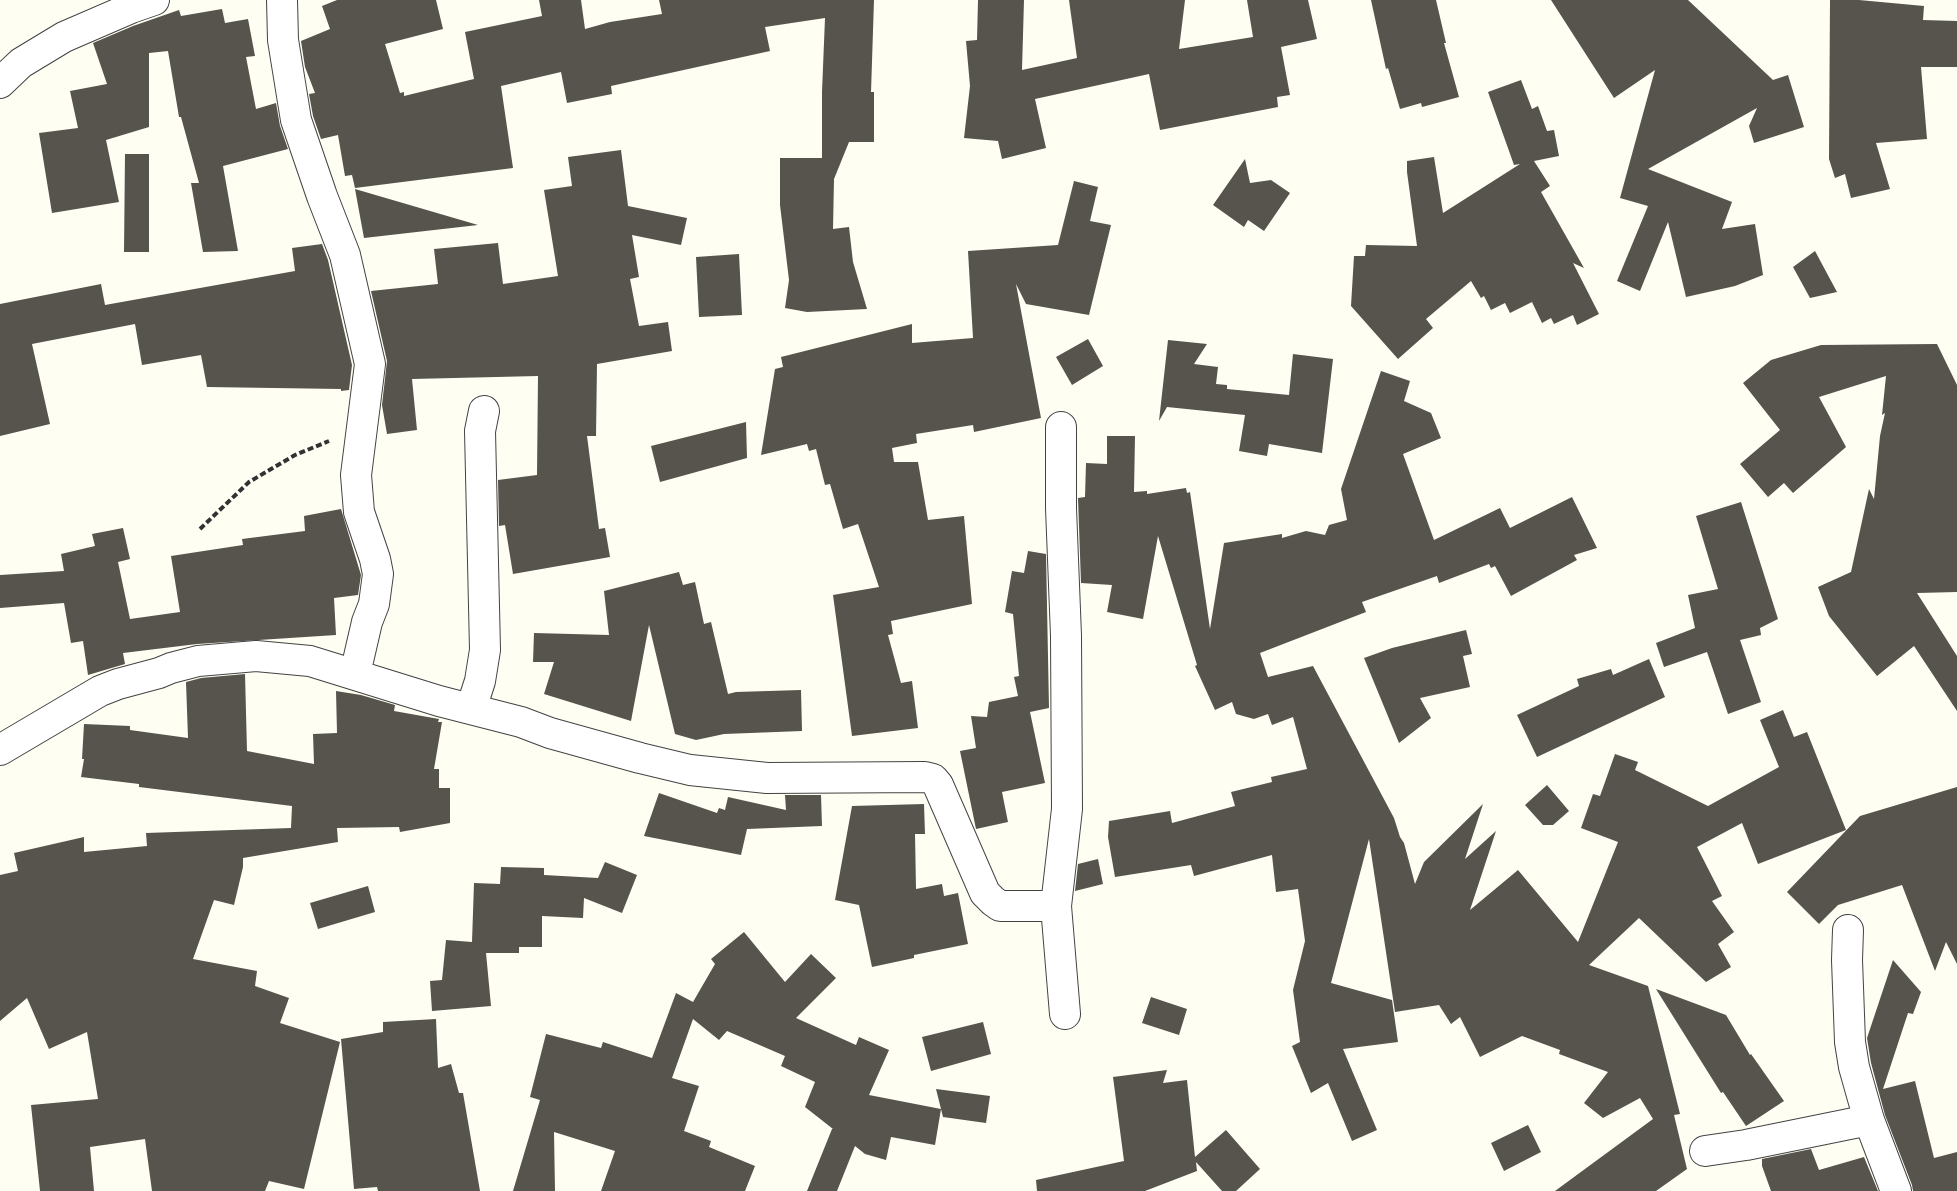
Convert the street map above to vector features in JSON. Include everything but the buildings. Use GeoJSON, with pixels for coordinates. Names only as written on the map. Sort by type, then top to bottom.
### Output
{"type":"FeatureCollection","features":[{"type":"Feature","properties":{"kind":"street"},"geometry":{"type":"LineString","coordinates":[[0,83],[21,63],[64,37],[154,0]]}},
{"type":"Feature","properties":{"kind":"street"},"geometry":{"type":"LineString","coordinates":[[282,0],[283,40],[296,120],[345,255],[370,364],[356,475],[358,512],[378,574],[374,604],[367,622],[355,674]]}},
{"type":"Feature","properties":{"kind":"street"},"geometry":{"type":"LineString","coordinates":[[471,709],[480,681],[484,650],[480,431],[484,411]]}},
{"type":"Feature","properties":{"kind":"street"},"geometry":{"type":"LineString","coordinates":[[1061,427],[1060,508],[1066,647],[1067,809],[1056,906],[1065,1014]]}},
{"type":"Feature","properties":{"kind":"street"},"geometry":{"type":"LineString","coordinates":[[0,750],[100,691],[118,684],[198,661],[256,656],[285,657],[310,661],[399,689],[520,722],[550,733],[690,770],[767,778],[925,777],[933,779],[939,785],[986,893],[993,901],[1000,906],[1056,906]]}},
{"type":"Feature","properties":{"kind":"street"},"geometry":{"type":"LineString","coordinates":[[1848,930],[1850,1042],[1854,1066],[1869,1120],[1896,1191]]}},
{"type":"Feature","properties":{"kind":"street"},"geometry":{"type":"LineString","coordinates":[[1705,1151],[1806,1134],[1869,1120]]}},
{"type":"Feature","properties":{"kind":"path"},"geometry":{"type":"LineString","coordinates":[[200,529],[249,482],[295,455],[334,438],[362,419]]}}]}
